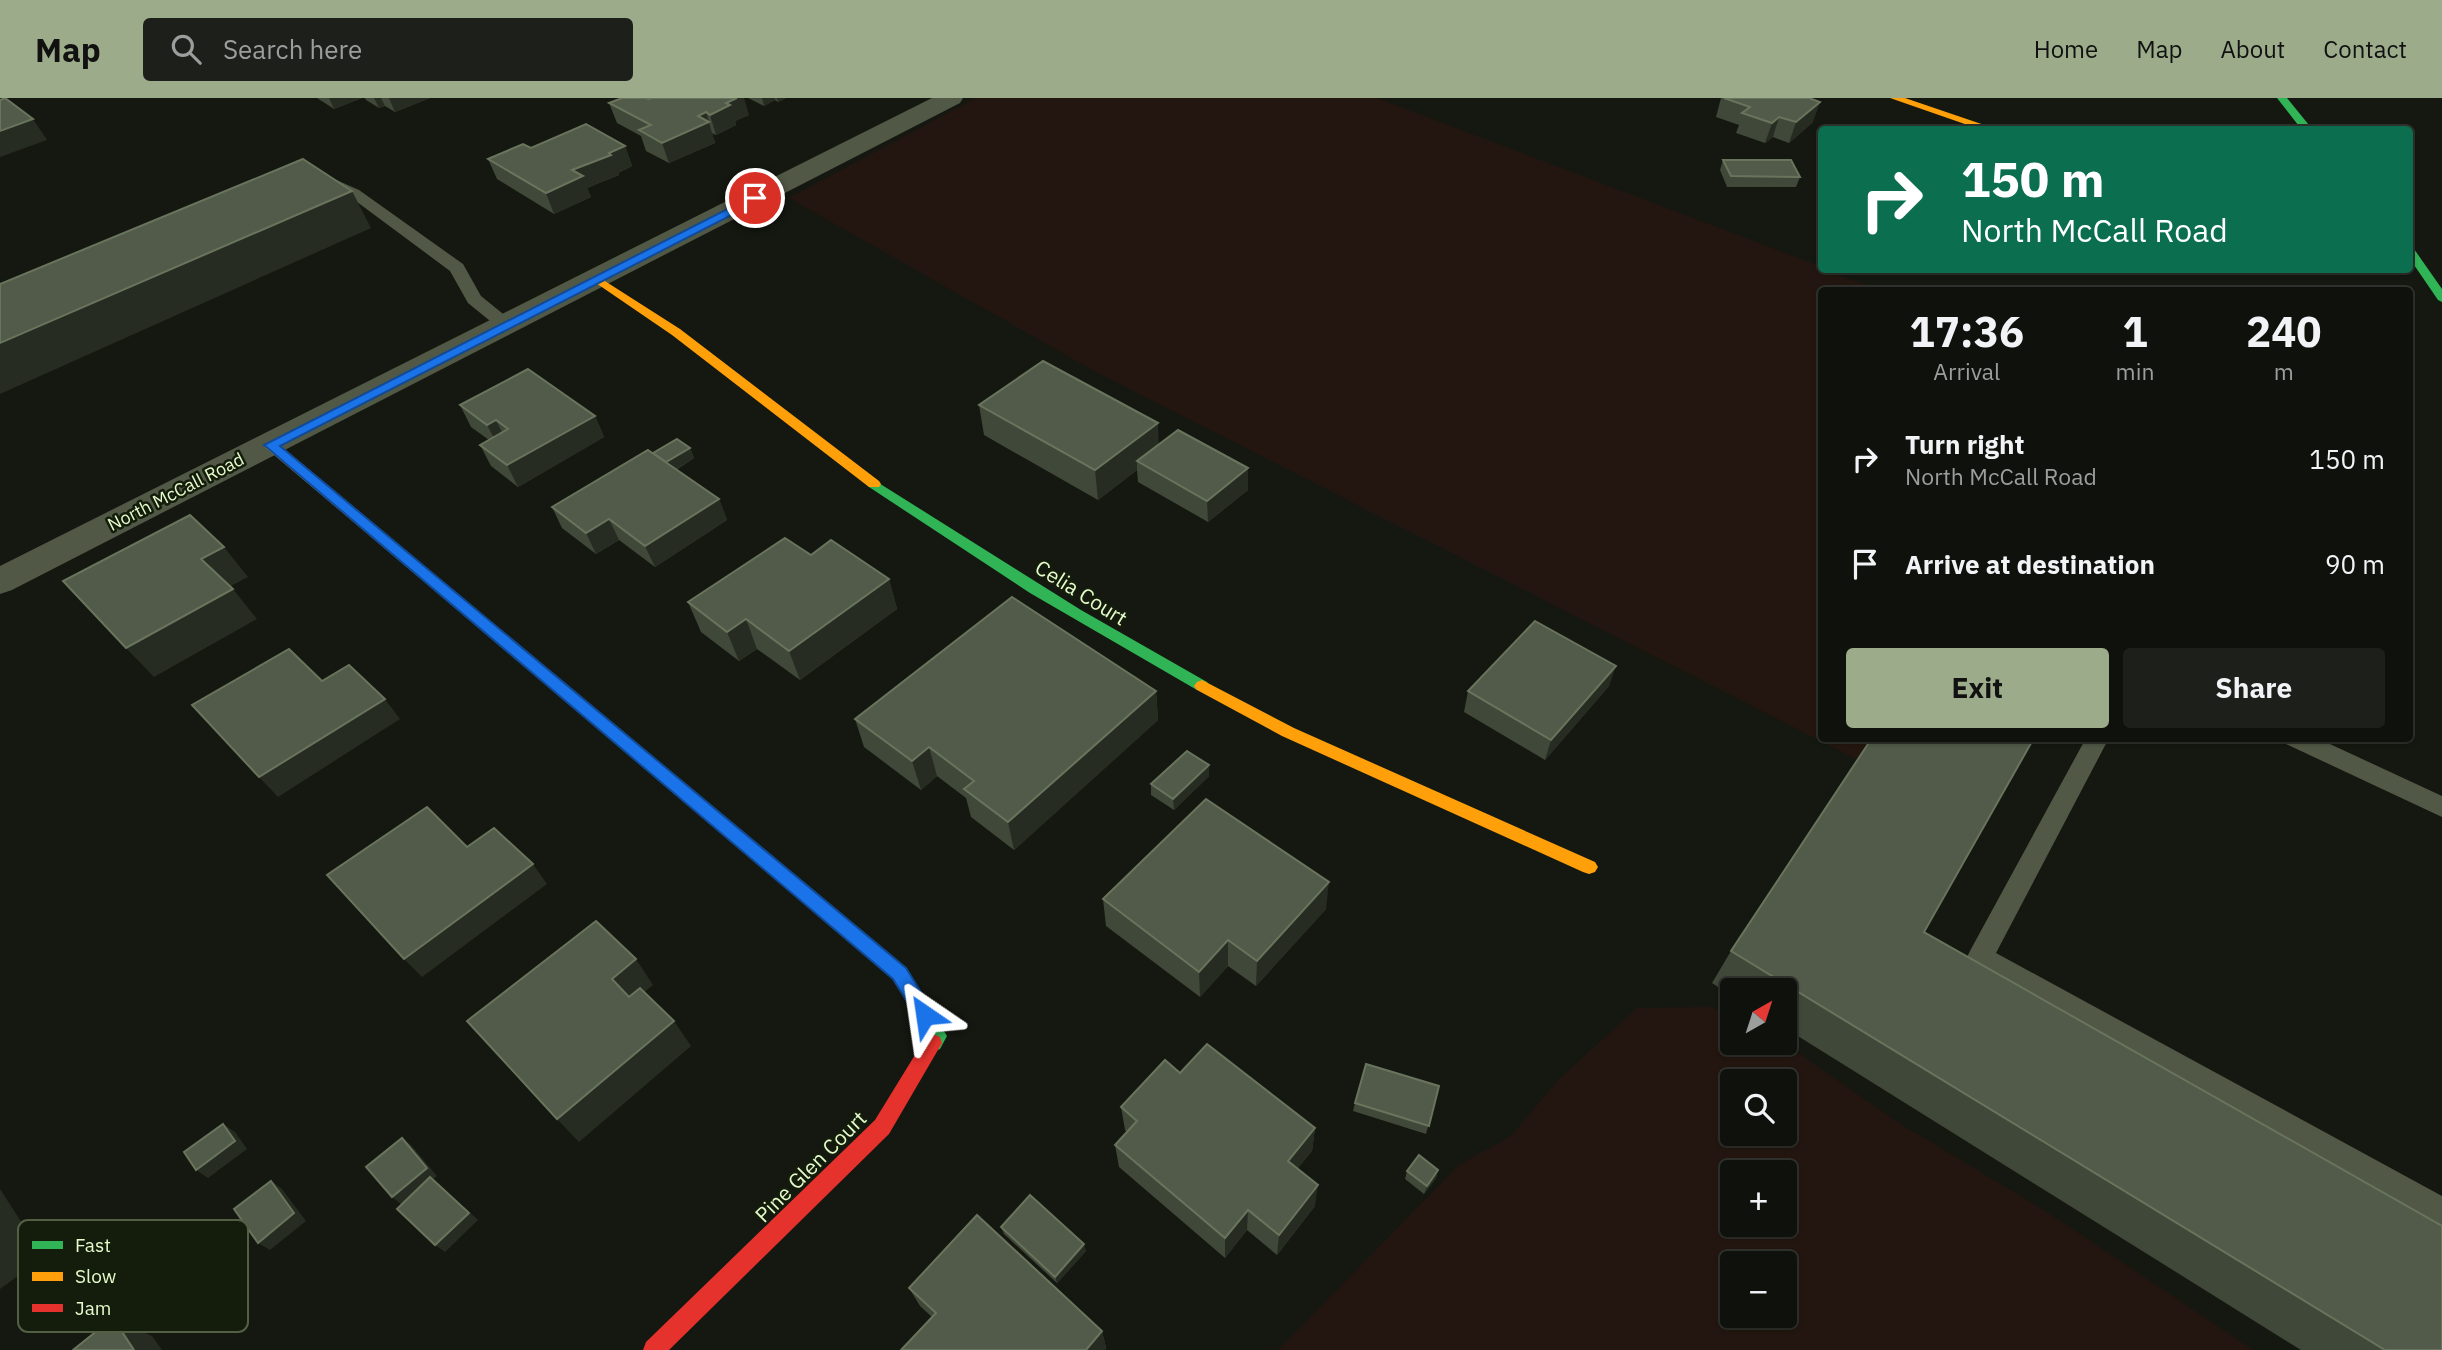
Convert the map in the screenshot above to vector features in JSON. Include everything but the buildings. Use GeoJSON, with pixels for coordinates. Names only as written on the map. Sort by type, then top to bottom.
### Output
{"type":"FeatureCollection","features":[{"type":"Feature","properties":{"kind":"street","name":"North McCall Road"},"geometry":{"type":"LineString","coordinates":[[0,581],[951,98]]}},
{"type":"Feature","properties":{"kind":"street"},"geometry":{"type":"LineString","coordinates":[[1895,98],[1982,126]]}},
{"type":"Feature","properties":{"kind":"street"},"geometry":{"type":"LineString","coordinates":[[2282,98],[2305,126]]}},
{"type":"Feature","properties":{"kind":"street"},"geometry":{"type":"LineString","coordinates":[[2421,263],[2442,298]]}},
{"type":"Feature","properties":{"kind":"street","name":"Celia Court"},"geometry":{"type":"LineString","coordinates":[[597,279],[676,332],[842,462],[962,544],[1122,643],[1288,732],[1589,867]]}},
{"type":"Feature","properties":{"kind":"street","name":"Pine Glen Court"},"geometry":{"type":"LineString","coordinates":[[271,445],[900,973],[938,1036],[882,1127],[654,1350]]}},
{"type":"Feature","properties":{"kind":"lane"},"geometry":{"type":"LineString","coordinates":[[304,176],[325,180],[354,193],[457,268],[474,299],[506,325]]}},
{"type":"Feature","properties":{"kind":"lane"},"geometry":{"type":"LineString","coordinates":[[2096,742],[1980,957],[2442,1212]]}},
{"type":"Feature","properties":{"kind":"lane"},"geometry":{"type":"LineString","coordinates":[[2303,742],[2442,807]]}},
{"type":"Feature","properties":{"kind":"shaded area"},"geometry":{"type":"Polygon","coordinates":[[[976,98],[1377,98],[1818,265],[1818,273],[1831,273],[1874,287],[1818,287],[1818,740],[1096,372],[789,198],[976,98]]]}},
{"type":"Feature","properties":{"kind":"shaded area"},"geometry":{"type":"Polygon","coordinates":[[[1823,742],[1885,742],[1872,767],[1823,742]]]}},
{"type":"Feature","properties":{"kind":"shaded area"},"geometry":{"type":"Polygon","coordinates":[[[1711,1007],[1720,1012],[1720,1055],[1797,1055],[1797,1052],[1896,1121],[2050,1214],[2253,1350],[1278,1350],[1459,1165],[1511,1136],[1559,1079],[1637,1008],[1711,1007]]]}},
{"type":"Feature","properties":{"kind":"traffic: fast"},"geometry":{"type":"LineString","coordinates":[[2282,98],[2305,126]]}},
{"type":"Feature","properties":{"kind":"traffic: fast"},"geometry":{"type":"LineString","coordinates":[[2413,255],[2442,298]]}},
{"type":"Feature","properties":{"kind":"traffic: fast"},"geometry":{"type":"LineString","coordinates":[[874,484],[1035,589],[1202,686]]}},
{"type":"Feature","properties":{"kind":"traffic: fast"},"geometry":{"type":"LineString","coordinates":[[497,635],[899,973],[938,1036],[933,1043]]}},
{"type":"Feature","properties":{"kind":"traffic: slow"},"geometry":{"type":"LineString","coordinates":[[1895,98],[1982,126]]}},
{"type":"Feature","properties":{"kind":"traffic: slow"},"geometry":{"type":"LineString","coordinates":[[597,279],[676,332],[874,484]]}},
{"type":"Feature","properties":{"kind":"traffic: slow"},"geometry":{"type":"LineString","coordinates":[[271,445],[497,635]]}},
{"type":"Feature","properties":{"kind":"traffic: slow"},"geometry":{"type":"LineString","coordinates":[[1202,686],[1288,732],[1589,867]]}},
{"type":"Feature","properties":{"kind":"traffic: jam"},"geometry":{"type":"LineString","coordinates":[[654,1350],[882,1127],[933,1043]]}},
{"type":"Feature","properties":{"kind":"route"},"geometry":{"type":"LineString","coordinates":[[755,198],[271,445],[900,973],[925,1015]]}}]}
